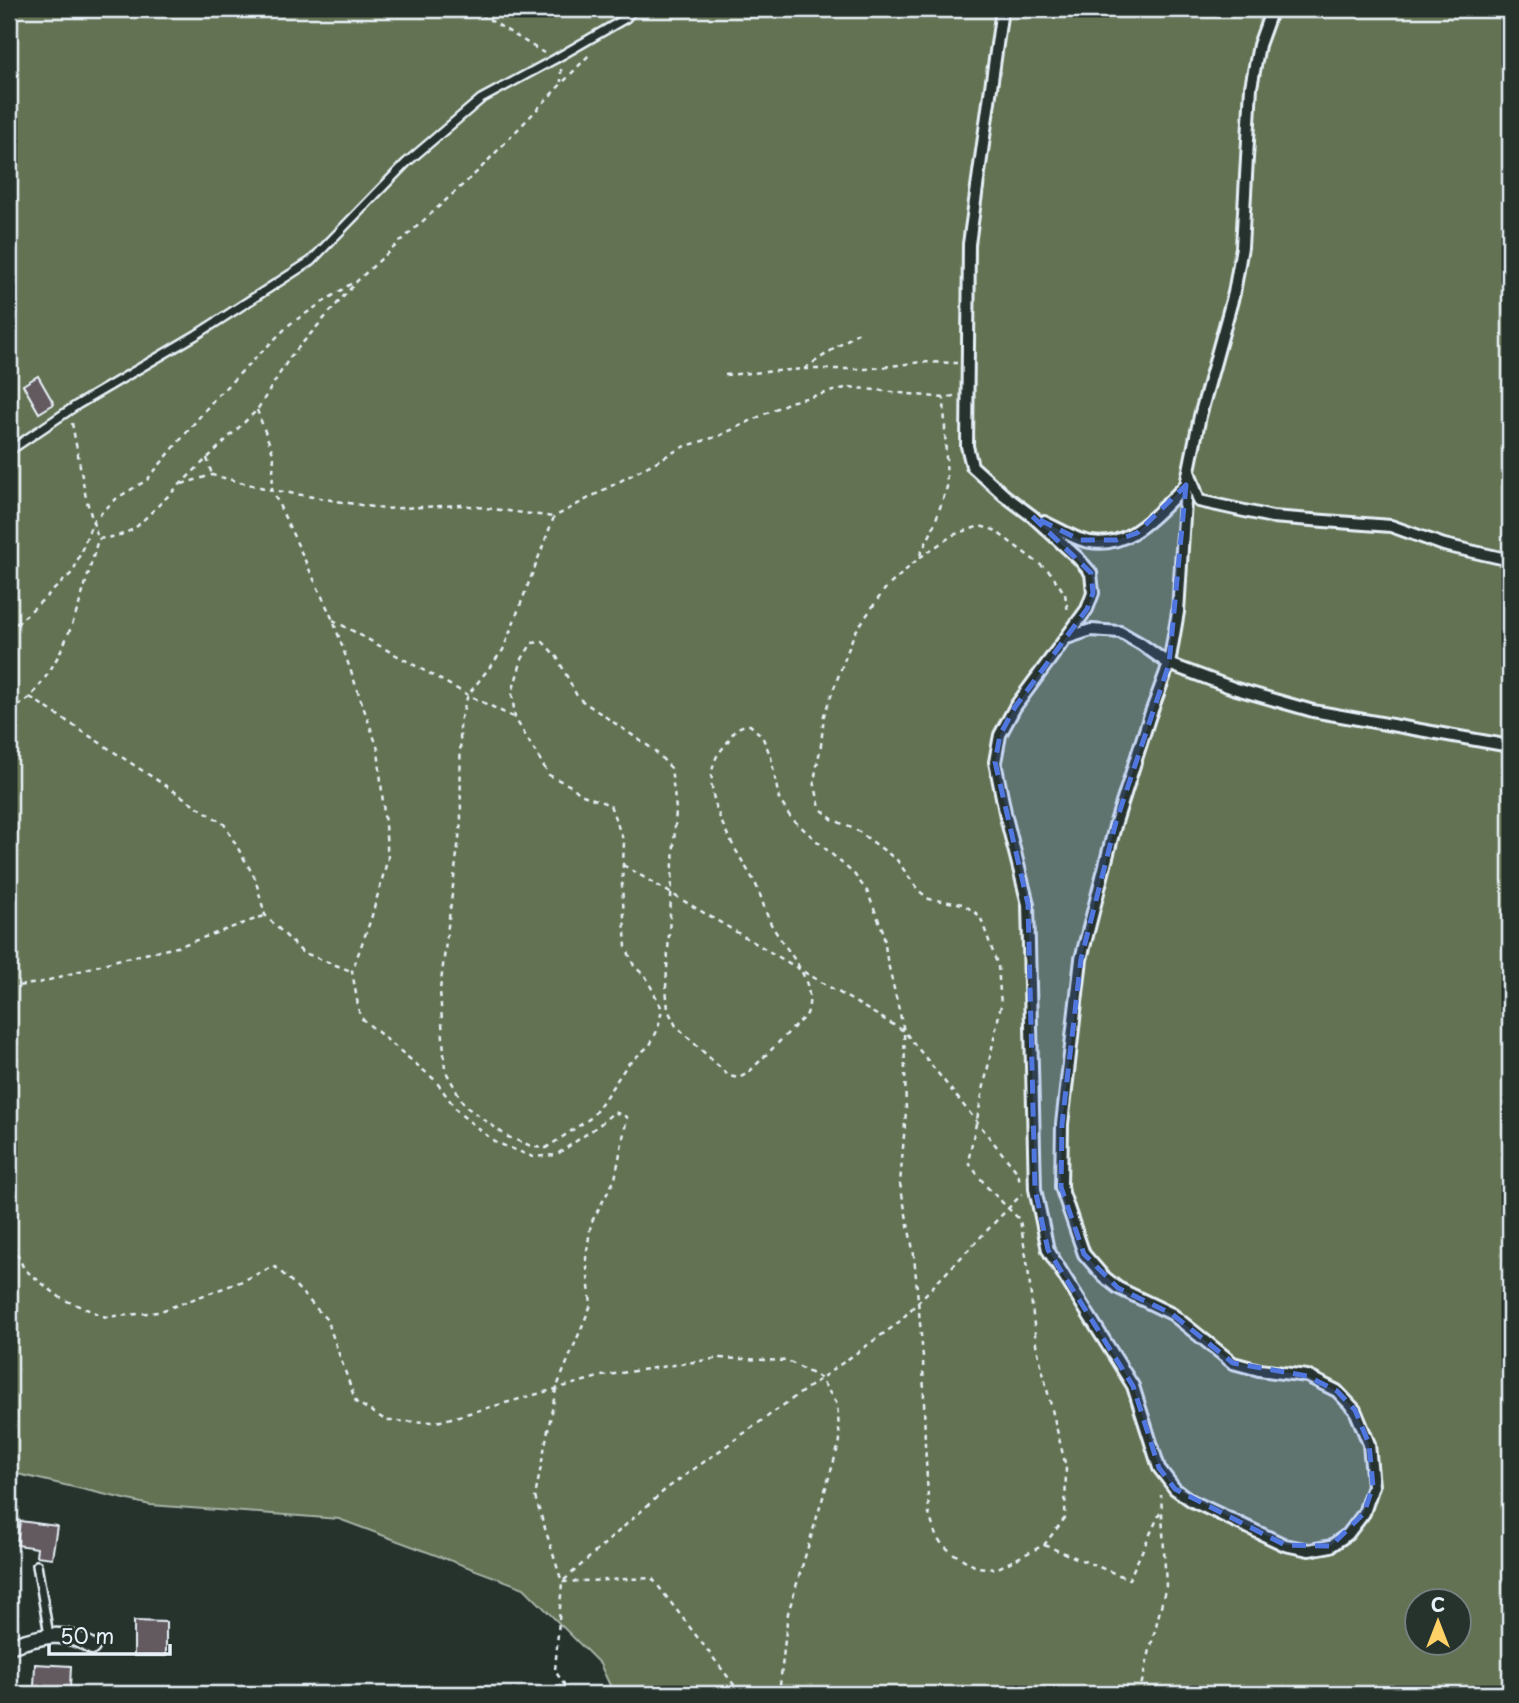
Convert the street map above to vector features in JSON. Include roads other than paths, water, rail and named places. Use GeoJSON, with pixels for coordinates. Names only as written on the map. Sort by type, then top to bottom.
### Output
{"type":"FeatureCollection","features":[{"type":"Feature","properties":{"kind":"street"},"geometry":{"type":"LineString","coordinates":[[1002,9],[969,244],[967,446],[972,466],[1032,516],[1091,573],[1093,593],[1087,609],[1015,707],[1000,735],[995,762],[1028,904],[1035,1189],[1048,1250],[1133,1386],[1159,1468],[1175,1489],[1192,1502],[1285,1545],[1309,1550],[1331,1546],[1348,1534],[1364,1513],[1373,1486],[1369,1444],[1355,1410],[1337,1391],[1307,1376],[1259,1370],[1233,1363],[1172,1314],[1118,1288],[1103,1276],[1084,1254],[1061,1187],[1062,1124],[1081,959],[1116,822],[1169,664],[1178,612],[1186,485],[1200,416],[1234,293],[1242,247],[1251,87],[1258,45],[1272,9]]}},
{"type":"Feature","properties":{"kind":"street"},"geometry":{"type":"LineString","coordinates":[[1189,474],[1199,501],[1235,511],[1272,517],[1391,526],[1444,545],[1510,560]]}},
{"type":"Feature","properties":{"kind":"street"},"geometry":{"type":"LineString","coordinates":[[1032,516],[1080,540],[1117,540],[1137,533],[1186,485]]}},
{"type":"Feature","properties":{"kind":"street"},"geometry":{"type":"LineString","coordinates":[[1067,638],[1091,630],[1121,632],[1169,664],[1234,688],[1313,711],[1510,746]]}},
{"type":"Feature","properties":{"kind":"street"},"geometry":{"type":"LineString","coordinates":[[9,1646],[49,1635],[68,1635],[92,1647]]}},
{"type":"Feature","properties":{"kind":"lane"},"geometry":{"type":"LineString","coordinates":[[9,451],[71,409],[196,335],[311,261],[406,163],[481,99],[555,60],[626,18],[634,9]]}},
{"type":"Feature","properties":{"kind":"lane"},"geometry":{"type":"LineString","coordinates":[[37,1565],[49,1635]]}}]}
